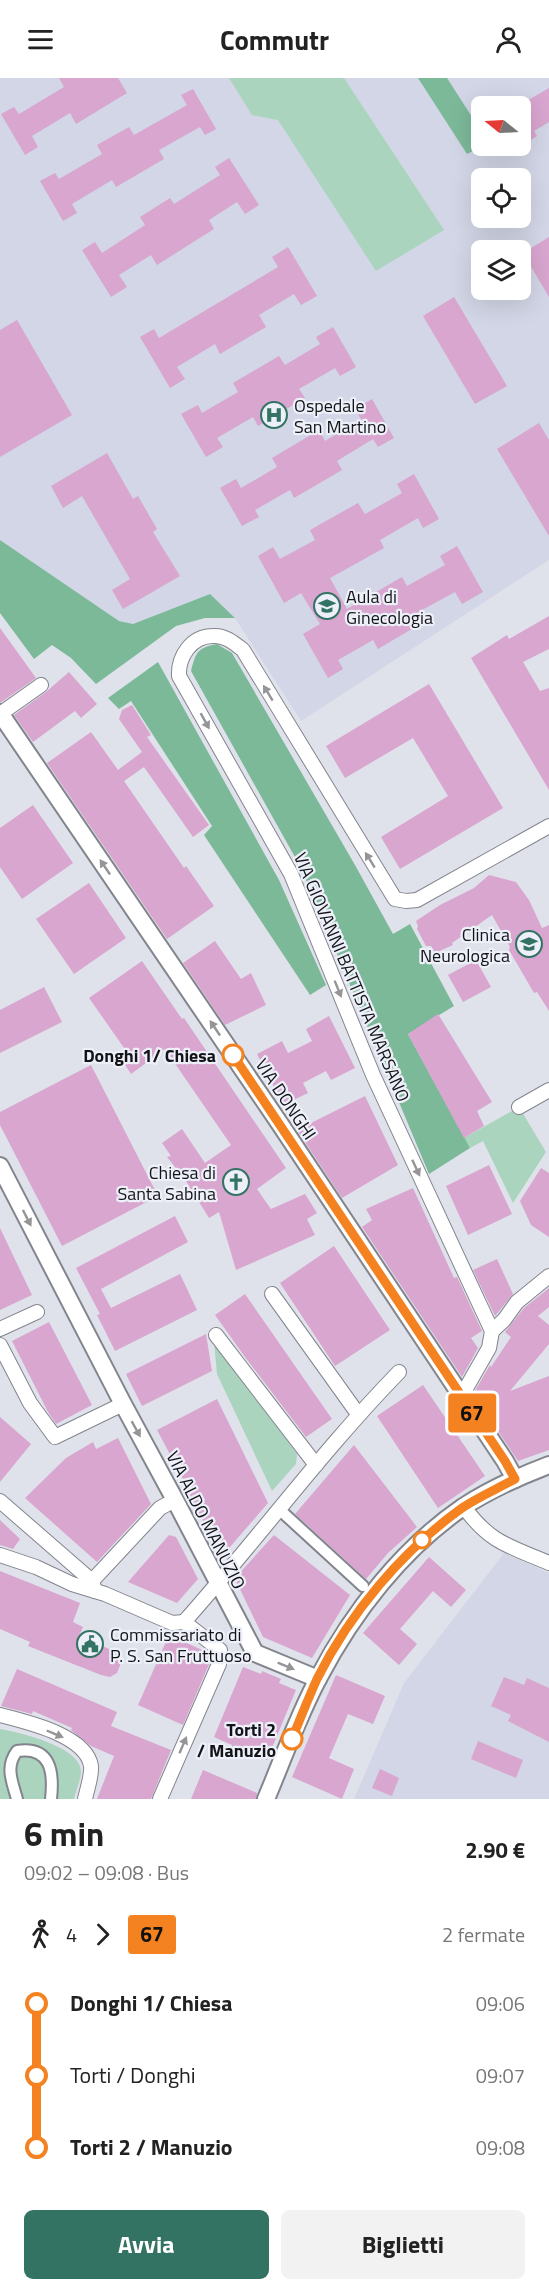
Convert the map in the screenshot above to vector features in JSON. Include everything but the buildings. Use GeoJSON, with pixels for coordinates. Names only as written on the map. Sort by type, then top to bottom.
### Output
{"type":"FeatureCollection","features":[{"type":"Feature","properties":{"kind":"street","name":"VIA GIOVANNI BATTISTA MARSANO"},"geometry":{"type":"LineString","coordinates":[[492,1331],[373,1075],[291,874],[180,676],[179,667],[182,656],[195,641],[213,636],[230,640],[243,650],[395,899],[417,900],[549,826]]}},
{"type":"Feature","properties":{"kind":"street","name":"VIA DONGHI"},"geometry":{"type":"LineString","coordinates":[[41,685],[0,713],[280,1124],[515,1479]]}},
{"type":"Feature","properties":{"kind":"street"},"geometry":{"type":"LineString","coordinates":[[519,1107],[549,1090]]}},
{"type":"Feature","properties":{"kind":"street","name":"VIA ALDO MANUZIO"},"geometry":{"type":"LineString","coordinates":[[0,1166],[255,1653],[318,1679]]}},
{"type":"Feature","properties":{"kind":"street"},"geometry":{"type":"LineString","coordinates":[[461,1397],[489,1348],[492,1331],[504,1320],[517,1302],[549,1276]]}},
{"type":"Feature","properties":{"kind":"street"},"geometry":{"type":"LineString","coordinates":[[272,1294],[358,1414]]}},
{"type":"Feature","properties":{"kind":"street"},"geometry":{"type":"LineString","coordinates":[[0,1329],[37,1312]]}},
{"type":"Feature","properties":{"kind":"street"},"geometry":{"type":"LineString","coordinates":[[216,1335],[316,1465]]}},
{"type":"Feature","properties":{"kind":"street"},"geometry":{"type":"LineString","coordinates":[[0,1345],[30,1403],[55,1437],[123,1404]]}},
{"type":"Feature","properties":{"kind":"street"},"geometry":{"type":"LineString","coordinates":[[184,1622],[358,1414],[399,1372]]}},
{"type":"Feature","properties":{"kind":"street"},"geometry":{"type":"LineString","coordinates":[[266,1799],[318,1679],[372,1594],[409,1552],[464,1507],[515,1479],[549,1465]]}},
{"type":"Feature","properties":{"kind":"street"},"geometry":{"type":"LineString","coordinates":[[94,1586],[160,1508],[175,1500]]}},
{"type":"Feature","properties":{"kind":"street"},"geometry":{"type":"LineString","coordinates":[[0,1501],[94,1586],[172,1623],[184,1622],[217,1645],[220,1650],[219,1664],[160,1799]]}},
{"type":"Feature","properties":{"kind":"street"},"geometry":{"type":"LineString","coordinates":[[464,1507],[482,1530],[495,1540],[549,1563]]}},
{"type":"Feature","properties":{"kind":"street"},"geometry":{"type":"LineString","coordinates":[[280,1510],[363,1586]]}},
{"type":"Feature","properties":{"kind":"street"},"geometry":{"type":"LineString","coordinates":[[0,1555],[36,1567],[72,1584],[94,1586]]}},
{"type":"Feature","properties":{"kind":"street"},"geometry":{"type":"LineString","coordinates":[[0,1715],[29,1722],[76,1743],[84,1751],[91,1767],[85,1799]]}},
{"type":"Feature","properties":{"kind":"street"},"geometry":{"type":"LineString","coordinates":[[17,1799],[10,1779],[10,1761],[17,1751],[24,1749],[32,1750],[45,1758],[52,1771],[51,1799]]}},
{"type":"Feature","properties":{"kind":"shaded area","name":"Ospedale San Martino"},"geometry":{"type":"Polygon","coordinates":[[[0,78],[549,78],[549,560],[301,721],[235,618],[210,594],[133,624],[119,621],[0,540],[0,78]]]}},
{"type":"Feature","properties":{"kind":"shaded area"},"geometry":{"type":"Polygon","coordinates":[[[504,1553],[549,1573],[549,1799],[354,1799],[404,1683],[504,1553]]]}},
{"type":"Feature","properties":{"kind":"green space"},"geometry":{"type":"Polygon","coordinates":[[[229,78],[344,78],[444,230],[376,271],[278,120],[252,115],[229,78]]]}},
{"type":"Feature","properties":{"kind":"green space"},"geometry":{"type":"Polygon","coordinates":[[[418,78],[447,78],[471,115],[471,152],[467,154],[418,78]]]}},
{"type":"Feature","properties":{"kind":"green space"},"geometry":{"type":"Polygon","coordinates":[[[0,540],[119,621],[133,624],[210,594],[235,618],[205,618],[176,626],[96,684],[71,658],[52,645],[34,659],[0,613],[0,540]]]}},
{"type":"Feature","properties":{"kind":"green space"},"geometry":{"type":"Polygon","coordinates":[[[217,644],[232,653],[393,934],[410,924],[454,1006],[408,1034],[470,1148],[429,1174],[301,868],[191,671],[198,652],[205,647],[217,644]]]}},
{"type":"Feature","properties":{"kind":"green space"},"geometry":{"type":"Polygon","coordinates":[[[158,662],[279,880],[326,985],[310,995],[204,835],[212,826],[131,701],[119,709],[108,698],[158,662]]]}},
{"type":"Feature","properties":{"kind":"green space"},"geometry":{"type":"Polygon","coordinates":[[[519,1107],[546,1152],[513,1203],[483,1141],[470,1148],[464,1138],[519,1107]]]}},
{"type":"Feature","properties":{"kind":"green space"},"geometry":{"type":"Polygon","coordinates":[[[214,1341],[297,1454],[296,1464],[272,1491],[217,1374],[214,1341]]]}},
{"type":"Feature","properties":{"kind":"green space"},"geometry":{"type":"Polygon","coordinates":[[[0,1729],[48,1742],[71,1755],[78,1762],[81,1771],[74,1799],[0,1799],[0,1729]]]}},
{"type":"Feature","properties":{"kind":"bus line","name":"67"},"geometry":{"type":"LineString","coordinates":[[233,1055],[515,1479],[464,1507],[432,1531],[409,1552],[372,1594],[318,1679],[292,1739]]}},
{"type":"Feature","properties":{"kind":"place","name":"Ospedale San Martino"},"geometry":{"type":"Point","coordinates":[274,415]}},
{"type":"Feature","properties":{"kind":"place","name":"Aula di Ginecologia"},"geometry":{"type":"Point","coordinates":[327,606]}},
{"type":"Feature","properties":{"kind":"place","name":"Clinica Neurologica"},"geometry":{"type":"Point","coordinates":[529,944]}},
{"type":"Feature","properties":{"kind":"place","name":"Donghi 1/ Chiesa"},"geometry":{"type":"Point","coordinates":[233,1055]}},
{"type":"Feature","properties":{"kind":"place","name":"Chiesa di Santa Sabina"},"geometry":{"type":"Point","coordinates":[236,1182]}},
{"type":"Feature","properties":{"kind":"place","name":"Commissariato di P. S. San Fruttuoso"},"geometry":{"type":"Point","coordinates":[90,1644]}},
{"type":"Feature","properties":{"kind":"place","name":"Torti 2 / Manuzio"},"geometry":{"type":"Point","coordinates":[292,1739]}}]}
